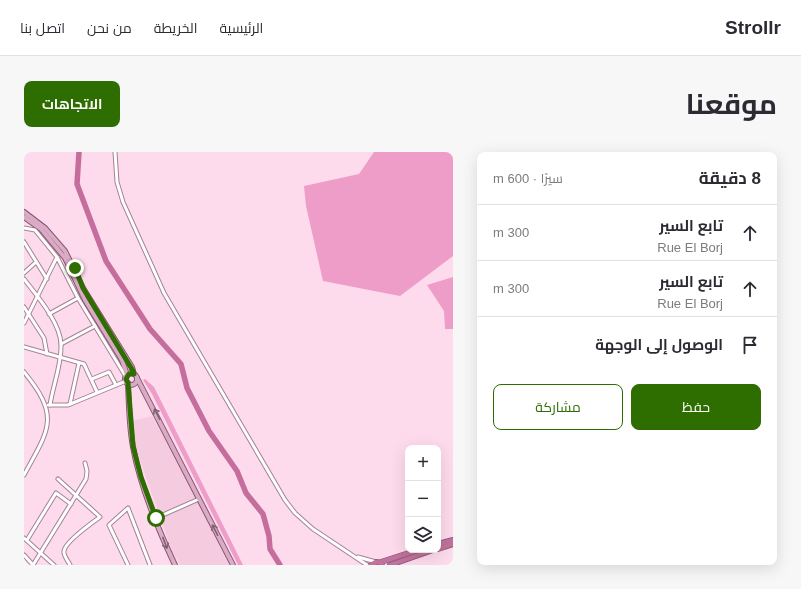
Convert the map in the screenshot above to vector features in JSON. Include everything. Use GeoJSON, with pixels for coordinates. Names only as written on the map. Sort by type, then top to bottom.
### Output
{"type":"FeatureCollection","features":[{"type":"Feature","properties":{"kind":"highway"},"geometry":{"type":"LineString","coordinates":[[441,543],[453,540]]}},
{"type":"Feature","properties":{"kind":"highway"},"geometry":{"type":"LineString","coordinates":[[441,548],[453,544]]}},
{"type":"Feature","properties":{"kind":"highway"},"geometry":{"type":"LineString","coordinates":[[371,565],[409,553]]}},
{"type":"Feature","properties":{"kind":"highway"},"geometry":{"type":"LineString","coordinates":[[390,565],[424,553]]}},
{"type":"Feature","properties":{"kind":"main road"},"geometry":{"type":"LineString","coordinates":[[24,213],[44,228],[65,251],[86,293],[132,367],[134,374],[233,565]]}},
{"type":"Feature","properties":{"kind":"main road"},"geometry":{"type":"LineString","coordinates":[[24,213],[41,229],[64,258],[85,300],[122,360],[127,379],[133,446],[141,477],[175,565]]}},
{"type":"Feature","properties":{"kind":"main road"},"geometry":{"type":"LineString","coordinates":[[127,379],[134,374]]}},
{"type":"Feature","properties":{"kind":"main road"},"geometry":{"type":"LineString","coordinates":[[127,379],[133,384],[137,378]]}},
{"type":"Feature","properties":{"kind":"street"},"geometry":{"type":"LineString","coordinates":[[115,152],[117,182],[123,202],[164,293],[285,500],[300,518],[331,542],[367,565]]}},
{"type":"Feature","properties":{"kind":"street"},"geometry":{"type":"LineString","coordinates":[[24,228],[35,230],[57,257],[78,298],[127,379],[64,406],[48,405]]}},
{"type":"Feature","properties":{"kind":"street"},"geometry":{"type":"LineString","coordinates":[[24,242],[35,263],[47,279]]}},
{"type":"Feature","properties":{"kind":"street"},"geometry":{"type":"LineString","coordinates":[[24,323],[57,257]]}},
{"type":"Feature","properties":{"kind":"street"},"geometry":{"type":"LineString","coordinates":[[24,273],[35,263]]}},
{"type":"Feature","properties":{"kind":"street"},"geometry":{"type":"LineString","coordinates":[[24,280],[38,296],[49,314],[60,336],[61,344],[60,358],[48,405],[47,429],[24,475]]}},
{"type":"Feature","properties":{"kind":"street"},"geometry":{"type":"LineString","coordinates":[[49,314],[78,298]]}},
{"type":"Feature","properties":{"kind":"street"},"geometry":{"type":"LineString","coordinates":[[24,307],[44,338],[47,354]]}},
{"type":"Feature","properties":{"kind":"street"},"geometry":{"type":"LineString","coordinates":[[61,344],[95,326]]}},
{"type":"Feature","properties":{"kind":"street"},"geometry":{"type":"LineString","coordinates":[[24,347],[86,366],[97,392]]}},
{"type":"Feature","properties":{"kind":"street"},"geometry":{"type":"LineString","coordinates":[[70,404],[79,363]]}},
{"type":"Feature","properties":{"kind":"street"},"geometry":{"type":"LineString","coordinates":[[24,372],[48,405]]}},
{"type":"Feature","properties":{"kind":"street"},"geometry":{"type":"LineString","coordinates":[[92,380],[109,372],[116,385]]}},
{"type":"Feature","properties":{"kind":"street"},"geometry":{"type":"LineString","coordinates":[[24,556],[33,565],[71,504],[87,475],[85,463]]}},
{"type":"Feature","properties":{"kind":"street"},"geometry":{"type":"LineString","coordinates":[[58,479],[100,517],[79,533],[63,552],[70,565]]}},
{"type":"Feature","properties":{"kind":"street"},"geometry":{"type":"LineString","coordinates":[[52,564],[25,539],[56,492],[71,504]]}},
{"type":"Feature","properties":{"kind":"street"},"geometry":{"type":"LineString","coordinates":[[156,518],[199,499]]}},
{"type":"Feature","properties":{"kind":"street"},"geometry":{"type":"LineString","coordinates":[[127,565],[109,525],[128,508],[150,565]]}},
{"type":"Feature","properties":{"kind":"street"},"geometry":{"type":"LineString","coordinates":[[356,557],[380,563]]}},
{"type":"Feature","properties":{"kind":"shaded area"},"geometry":{"type":"Polygon","coordinates":[[[374,152],[453,152],[453,256],[400,296],[323,281],[306,206],[304,186],[359,174],[374,152]]]}},
{"type":"Feature","properties":{"kind":"shaded area"},"geometry":{"type":"Polygon","coordinates":[[[453,277],[453,329],[445,329],[444,311],[427,285],[453,277]]]}},
{"type":"Feature","properties":{"kind":"shaded area"},"geometry":{"type":"Polygon","coordinates":[[[145,379],[154,387],[243,565],[238,565],[152,394],[143,380],[145,379]]]}},
{"type":"Feature","properties":{"kind":"shaded area"},"geometry":{"type":"Polygon","coordinates":[[[152,416],[173,453],[229,565],[180,565],[172,551],[135,446],[132,421],[152,416]]]}},
{"type":"Feature","properties":{"kind":"waterway"},"geometry":{"type":"LineString","coordinates":[[79,152],[77,184],[106,261],[150,329],[181,364],[187,388],[209,431],[237,471],[246,493],[263,514],[269,536],[270,549],[280,565]]}},
{"type":"Feature","properties":{"kind":"route"},"geometry":{"type":"LineString","coordinates":[[75,268],[88,297],[132,367],[134,374],[130,373],[127,375],[126,381],[128,383],[133,446],[141,477],[156,518]]}}]}
